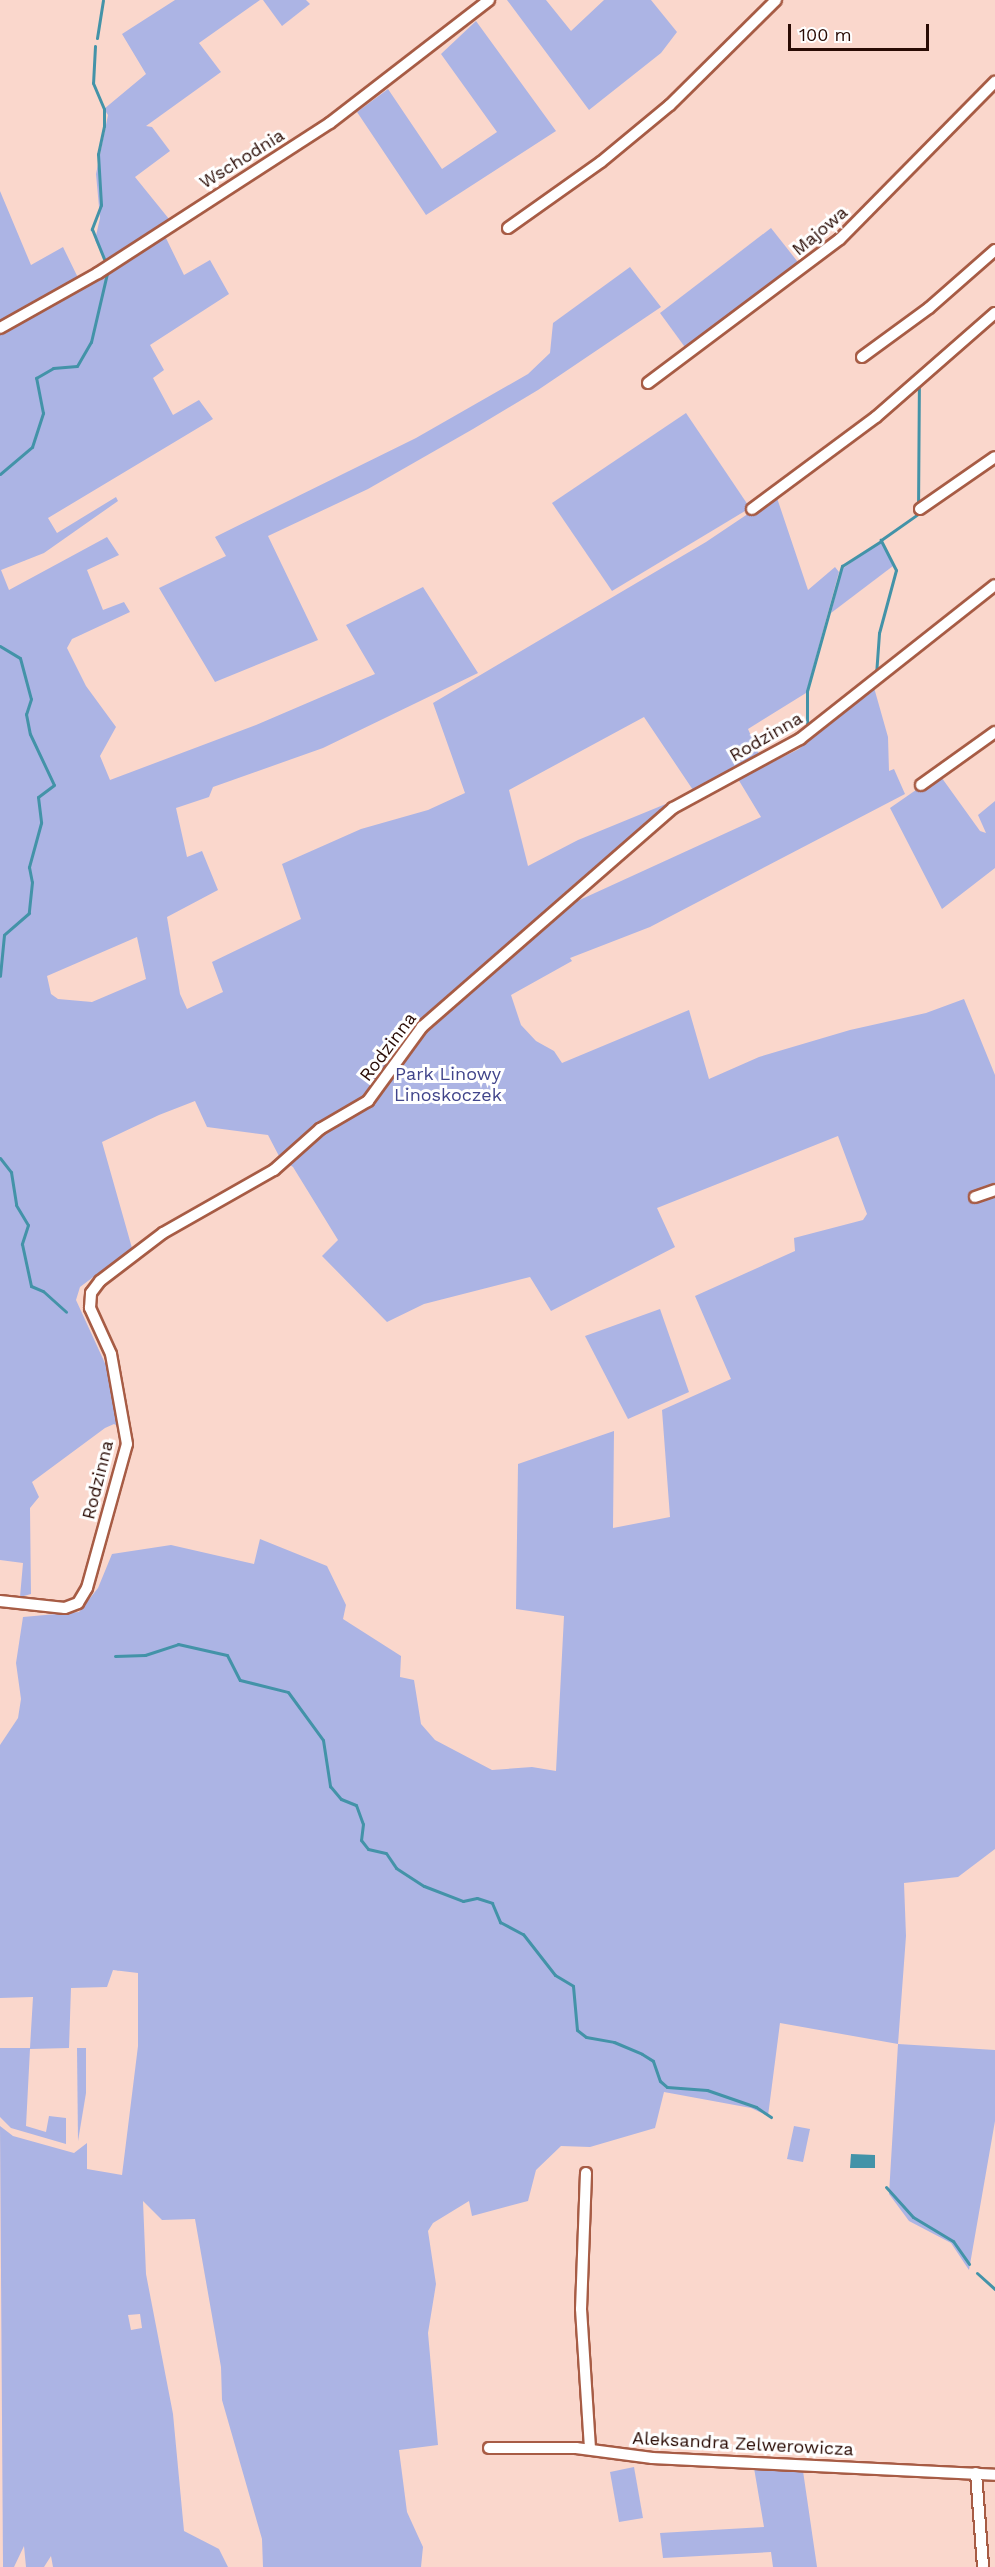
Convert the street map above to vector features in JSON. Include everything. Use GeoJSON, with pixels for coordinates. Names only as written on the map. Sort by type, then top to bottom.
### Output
{"type":"FeatureCollection","features":[{"type":"Feature","properties":{"kind":"street","name":"Wschodnia"},"geometry":{"type":"LineString","coordinates":[[0,328],[106,268],[330,123],[489,0]]}},
{"type":"Feature","properties":{"kind":"street"},"geometry":{"type":"LineString","coordinates":[[508,228],[601,162],[670,105],[776,0]]}},
{"type":"Feature","properties":{"kind":"street","name":"Majowa"},"geometry":{"type":"LineString","coordinates":[[648,383],[840,239],[995,82]]}},
{"type":"Feature","properties":{"kind":"street"},"geometry":{"type":"LineString","coordinates":[[862,357],[929,308],[995,250]]}},
{"type":"Feature","properties":{"kind":"street"},"geometry":{"type":"LineString","coordinates":[[752,509],[876,417],[995,313]]}},
{"type":"Feature","properties":{"kind":"street"},"geometry":{"type":"LineString","coordinates":[[920,509],[995,457]]}},
{"type":"Feature","properties":{"kind":"street","name":"Rodzinna"},"geometry":{"type":"LineString","coordinates":[[0,1601],[64,1608],[78,1603],[87,1588],[127,1444],[113,1363],[90,1308],[91,1293],[99,1281],[163,1233],[273,1170],[321,1129],[368,1101],[422,1027],[673,808],[801,739],[995,585]]}},
{"type":"Feature","properties":{"kind":"street"},"geometry":{"type":"LineString","coordinates":[[921,785],[995,732]]}},
{"type":"Feature","properties":{"kind":"street"},"geometry":{"type":"LineString","coordinates":[[975,1197],[995,1190]]}},
{"type":"Feature","properties":{"kind":"street"},"geometry":{"type":"LineString","coordinates":[[586,2173],[581,2308],[590,2449]]}},
{"type":"Feature","properties":{"kind":"street","name":"Aleksandra Zelwerowicza"},"geometry":{"type":"LineString","coordinates":[[489,2448],[590,2449],[652,2458],[995,2475]]}},
{"type":"Feature","properties":{"kind":"street"},"geometry":{"type":"LineString","coordinates":[[976,2473],[983,2567]]}},
{"type":"Feature","properties":{"kind":"green space"},"geometry":{"type":"Polygon","coordinates":[[[175,0],[260,0],[199,43],[221,72],[146,126],[152,127],[170,151],[135,177],[169,219],[106,263],[95,240],[100,218],[96,174],[108,115],[104,109],[146,74],[122,34],[175,0]]]}},
{"type":"Feature","properties":{"kind":"green space"},"geometry":{"type":"Polygon","coordinates":[[[263,0],[306,0],[310,4],[282,26],[263,0]]]}},
{"type":"Feature","properties":{"kind":"green space"},"geometry":{"type":"Polygon","coordinates":[[[507,0],[546,0],[571,31],[604,0],[651,0],[677,32],[661,53],[589,110],[507,0]]]}},
{"type":"Feature","properties":{"kind":"green space"},"geometry":{"type":"Polygon","coordinates":[[[476,21],[556,131],[426,215],[357,112],[388,89],[442,169],[497,132],[441,54],[476,21]]]}},
{"type":"Feature","properties":{"kind":"green space","name":"Park Linowy Linoskoczek"},"geometry":{"type":"Polygon","coordinates":[[[0,191],[31,265],[63,247],[83,288],[164,234],[184,275],[210,260],[229,294],[150,345],[164,370],[153,378],[173,415],[199,400],[213,419],[48,518],[57,533],[116,497],[118,501],[44,553],[1,570],[9,590],[107,537],[119,555],[87,570],[103,610],[124,602],[130,612],[72,639],[67,648],[86,686],[116,727],[100,756],[110,780],[256,725],[375,674],[346,625],[423,587],[478,673],[323,748],[213,787],[209,797],[176,808],[187,857],[202,851],[218,890],[167,917],[180,994],[187,1009],[223,992],[212,962],[301,919],[282,864],[361,829],[428,810],[465,793],[433,703],[706,542],[776,495],[808,590],[835,567],[839,572],[806,693],[748,729],[760,756],[693,790],[644,717],[509,790],[528,866],[578,840],[673,801],[493,967],[573,903],[761,817],[738,779],[799,749],[873,684],[888,737],[889,771],[894,769],[905,794],[650,927],[570,958],[572,961],[511,995],[521,1025],[536,1041],[554,1051],[562,1063],[689,1010],[709,1079],[759,1057],[850,1030],[926,1013],[964,999],[995,1075],[995,1849],[958,1877],[904,1883],[906,1936],[898,2044],[780,2023],[768,2116],[751,2108],[664,2092],[655,2128],[590,2147],[561,2146],[536,2170],[528,2201],[472,2216],[469,2201],[433,2223],[428,2231],[436,2284],[428,2333],[438,2445],[399,2450],[407,2512],[423,2547],[421,2567],[263,2567],[262,2539],[222,2400],[221,2367],[195,2219],[162,2220],[143,2201],[146,2274],[173,2414],[184,2531],[219,2549],[228,2567],[53,2567],[51,2556],[44,2567],[26,2567],[24,2546],[14,2567],[3,2567],[0,2126],[13,2136],[74,2153],[87,2143],[87,2169],[122,2175],[138,2046],[138,1973],[113,1970],[107,1987],[71,1988],[69,2048],[30,2049],[26,2126],[46,2132],[49,2116],[66,2118],[66,2144],[11,2128],[0,2117],[0,2048],[30,2048],[33,1997],[0,1998],[0,1745],[18,1718],[21,1699],[16,1663],[23,1617],[79,1612],[98,1588],[112,1554],[171,1545],[254,1564],[260,1539],[327,1566],[346,1605],[343,1619],[401,1656],[400,1677],[414,1680],[421,1724],[435,1740],[492,1770],[532,1767],[556,1771],[564,1616],[516,1609],[518,1464],[614,1431],[613,1528],[670,1517],[662,1410],[731,1379],[695,1296],[795,1251],[794,1238],[863,1220],[867,1214],[838,1136],[657,1208],[675,1247],[551,1311],[530,1277],[424,1304],[387,1322],[322,1256],[338,1240],[293,1167],[280,1158],[268,1135],[207,1127],[195,1101],[159,1115],[102,1142],[132,1248],[80,1287],[76,1300],[115,1385],[119,1427],[114,1424],[105,1428],[32,1482],[39,1497],[30,1508],[31,1594],[20,1597],[23,1563],[0,1560],[0,334],[44,310],[41,303],[0,325],[0,191]],[[137,937],[47,976],[51,994],[58,999],[92,1002],[146,979],[137,937]],[[140,2314],[128,2315],[131,2330],[142,2328],[140,2314]]]}},
{"type":"Feature","properties":{"kind":"green space"},"geometry":{"type":"Polygon","coordinates":[[[771,228],[801,266],[687,350],[660,313],[771,228]]]}},
{"type":"Feature","properties":{"kind":"green space"},"geometry":{"type":"Polygon","coordinates":[[[630,267],[661,307],[538,390],[473,429],[368,489],[268,536],[318,640],[215,682],[159,588],[226,556],[215,537],[416,438],[528,374],[550,353],[553,323],[630,267]]]}},
{"type":"Feature","properties":{"kind":"green space"},"geometry":{"type":"Polygon","coordinates":[[[686,413],[750,508],[612,591],[552,503],[686,413]]]}},
{"type":"Feature","properties":{"kind":"green space"},"geometry":{"type":"Polygon","coordinates":[[[881,541],[893,566],[831,613],[842,569],[881,541]]]}},
{"type":"Feature","properties":{"kind":"green space"},"geometry":{"type":"Polygon","coordinates":[[[939,774],[980,831],[986,833],[978,815],[995,801],[995,868],[942,909],[890,808],[939,774]]]}},
{"type":"Feature","properties":{"kind":"green space"},"geometry":{"type":"Polygon","coordinates":[[[660,1309],[689,1392],[628,1419],[585,1336],[660,1309]]]}},
{"type":"Feature","properties":{"kind":"green space"},"geometry":{"type":"Polygon","coordinates":[[[898,2044],[995,2050],[995,2121],[969,2270],[951,2243],[909,2221],[889,2194],[898,2044]]]}},
{"type":"Feature","properties":{"kind":"green space"},"geometry":{"type":"Polygon","coordinates":[[[77,2048],[86,2048],[86,2093],[78,2141],[77,2048]]]}},
{"type":"Feature","properties":{"kind":"green space"},"geometry":{"type":"Polygon","coordinates":[[[794,2126],[810,2129],[803,2162],[787,2159],[794,2126]]]}},
{"type":"Feature","properties":{"kind":"green space"},"geometry":{"type":"Polygon","coordinates":[[[634,2467],[643,2518],[619,2522],[610,2472],[634,2467]]]}},
{"type":"Feature","properties":{"kind":"green space"},"geometry":{"type":"Polygon","coordinates":[[[754,2468],[803,2471],[817,2567],[773,2567],[771,2552],[663,2558],[660,2533],[764,2527],[754,2468]]]}},
{"type":"Feature","properties":{"kind":"shaded area"},"geometry":{"type":"Polygon","coordinates":[[[851,2154],[875,2155],[875,2168],[850,2168],[851,2154]]]}},
{"type":"Feature","properties":{"kind":"waterway"},"geometry":{"type":"LineString","coordinates":[[97,38],[103,0]]}},
{"type":"Feature","properties":{"kind":"waterway"},"geometry":{"type":"LineString","coordinates":[[95,46],[93,83],[104,109],[104,126],[98,154],[101,205],[92,229],[104,259]]}},
{"type":"Feature","properties":{"kind":"waterway"},"geometry":{"type":"LineString","coordinates":[[0,474],[32,447],[43,413],[36,378],[53,368],[77,366],[91,342],[107,273]]}},
{"type":"Feature","properties":{"kind":"waterway"},"geometry":{"type":"LineString","coordinates":[[876,675],[879,633],[896,570],[881,540],[918,514],[919,383]]}},
{"type":"Feature","properties":{"kind":"waterway"},"geometry":{"type":"LineString","coordinates":[[807,723],[807,691],[842,566],[881,541]]}},
{"type":"Feature","properties":{"kind":"waterway"},"geometry":{"type":"LineString","coordinates":[[0,646],[20,658],[31,699],[26,714],[30,734],[54,785],[38,797],[41,823],[29,867],[32,882],[29,913],[4,935],[0,976]]}},
{"type":"Feature","properties":{"kind":"waterway"},"geometry":{"type":"LineString","coordinates":[[0,1158],[11,1172],[16,1205],[28,1225],[22,1244],[31,1286],[43,1291],[66,1312]]}},
{"type":"Feature","properties":{"kind":"waterway"},"geometry":{"type":"LineString","coordinates":[[115,1656],[145,1655],[178,1644],[227,1655],[240,1680],[288,1692],[323,1740],[330,1786],[341,1799],[356,1805],[363,1824],[361,1840],[368,1849],[386,1853],[396,1868],[424,1886],[463,1901],[477,1898],[492,1903],[500,1922],[523,1934],[555,1975],[573,1986],[577,2030],[586,2037],[614,2042],[642,2054],[653,2061],[660,2081],[667,2087],[707,2090],[756,2107],[771,2117]]}},
{"type":"Feature","properties":{"kind":"waterway"},"geometry":{"type":"LineString","coordinates":[[886,2187],[913,2217],[953,2241],[969,2264]]}},
{"type":"Feature","properties":{"kind":"waterway"},"geometry":{"type":"LineString","coordinates":[[977,2273],[995,2289]]}}]}
